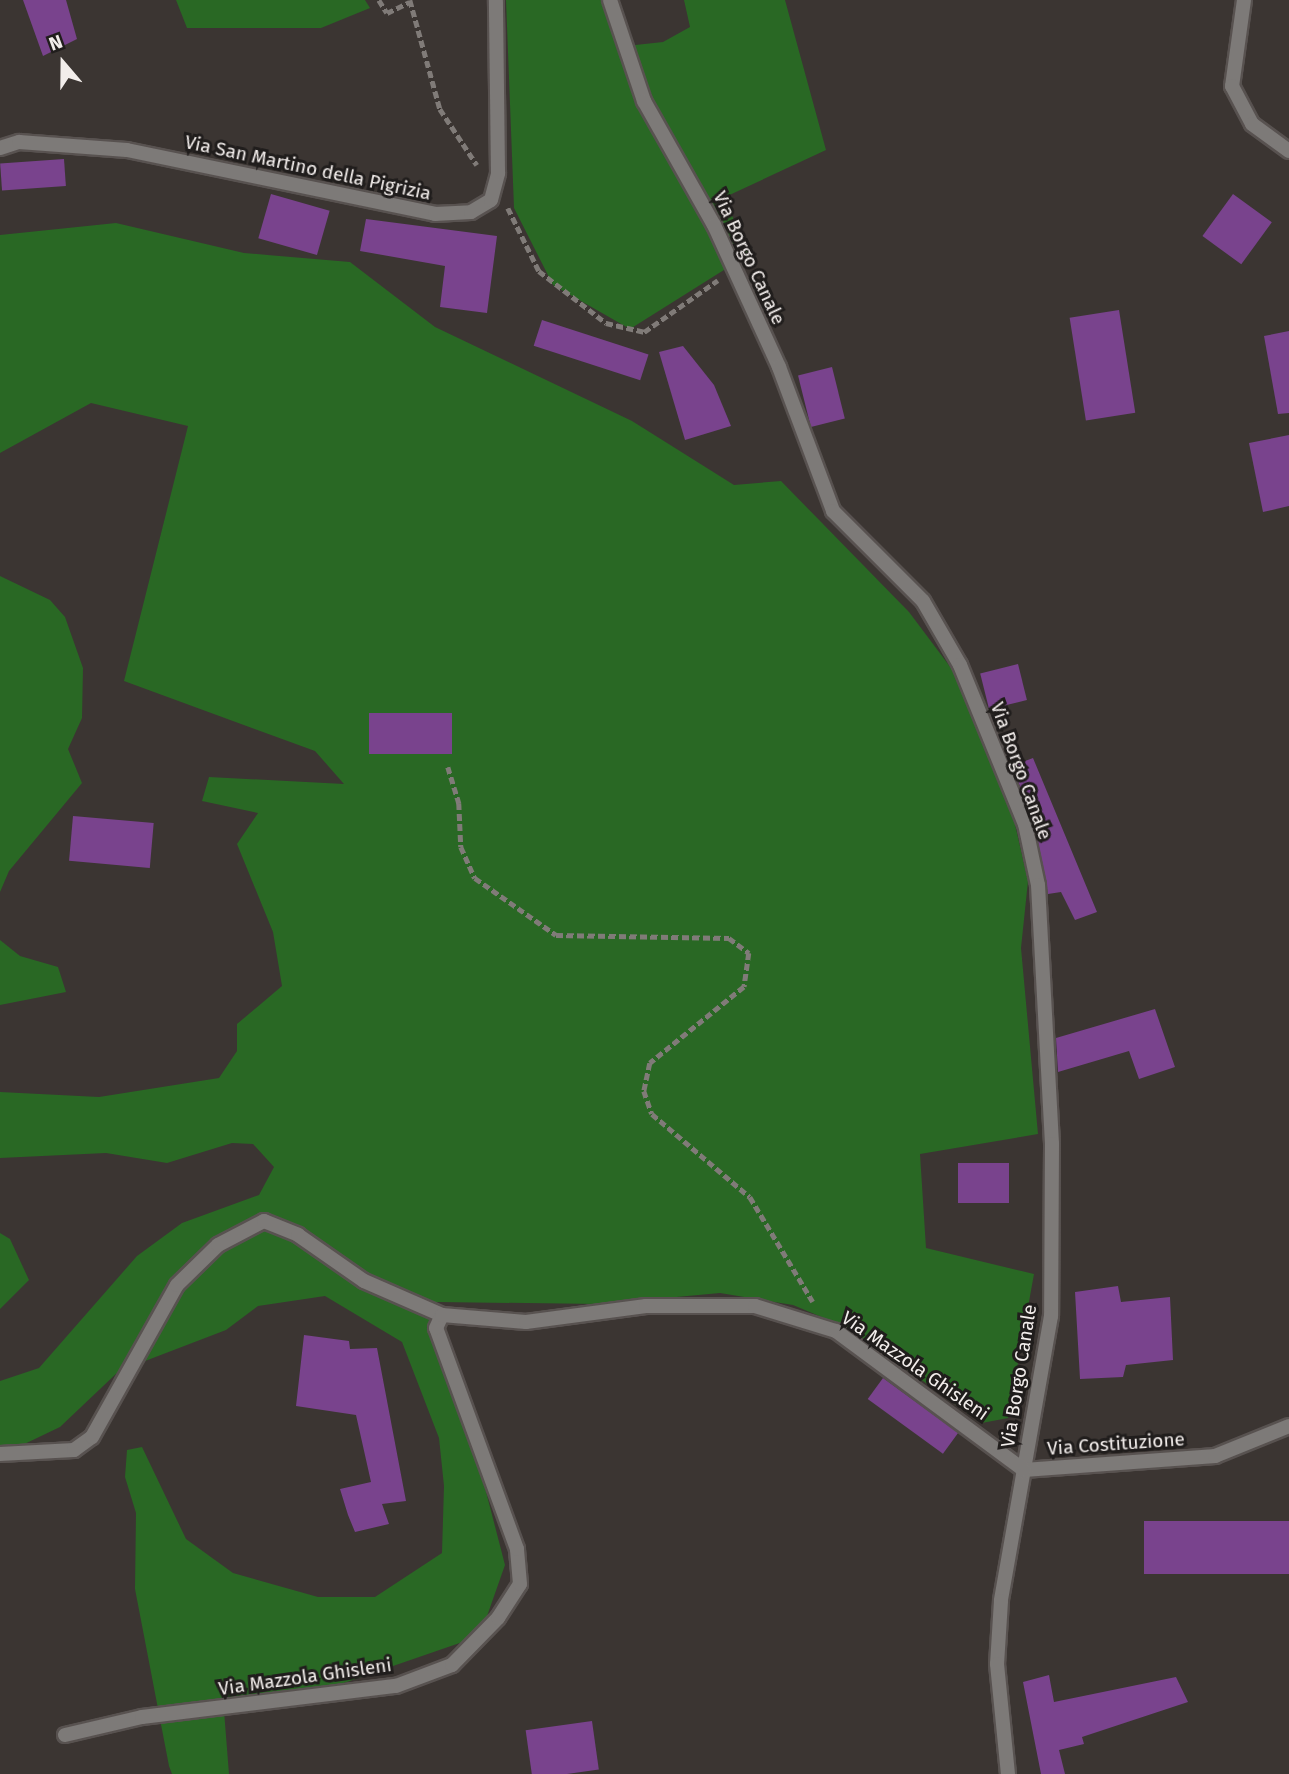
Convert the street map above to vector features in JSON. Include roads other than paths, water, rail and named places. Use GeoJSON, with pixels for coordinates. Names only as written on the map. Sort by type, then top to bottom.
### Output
{"type":"FeatureCollection","features":[{"type":"Feature","properties":{"kind":"street","name":"Via San Martino della Pigrizia"},"geometry":{"type":"LineString","coordinates":[[0,148],[19,142],[127,150],[435,214],[471,212],[491,200],[501,121],[496,0]]}},
{"type":"Feature","properties":{"kind":"street","name":"Via Borgo Canale"},"geometry":{"type":"LineString","coordinates":[[610,0],[644,101],[733,270],[779,367],[833,511],[923,601],[960,665],[1025,824],[1038,885],[1052,1144],[1051,1316],[1008,1545],[997,1664],[1008,1774]]}},
{"type":"Feature","properties":{"kind":"street"},"geometry":{"type":"LineString","coordinates":[[1244,0],[1232,86],[1252,124],[1289,151]]}},
{"type":"Feature","properties":{"kind":"street","name":"Via Mazzola Ghisleni"},"geometry":{"type":"LineString","coordinates":[[0,1454],[74,1450],[92,1437],[177,1285],[218,1245],[264,1221],[298,1235],[364,1282],[442,1315],[526,1322],[700,1302],[755,1306],[826,1328],[1024,1470]]}},
{"type":"Feature","properties":{"kind":"street","name":"Via Mazzola Ghisleni"},"geometry":{"type":"LineString","coordinates":[[65,1735],[142,1717],[396,1686],[452,1665],[498,1618],[520,1584],[517,1549],[436,1328],[442,1315]]}},
{"type":"Feature","properties":{"kind":"street","name":"Via Costituzione"},"geometry":{"type":"LineString","coordinates":[[1024,1470],[1214,1456],[1289,1426]]}}]}
